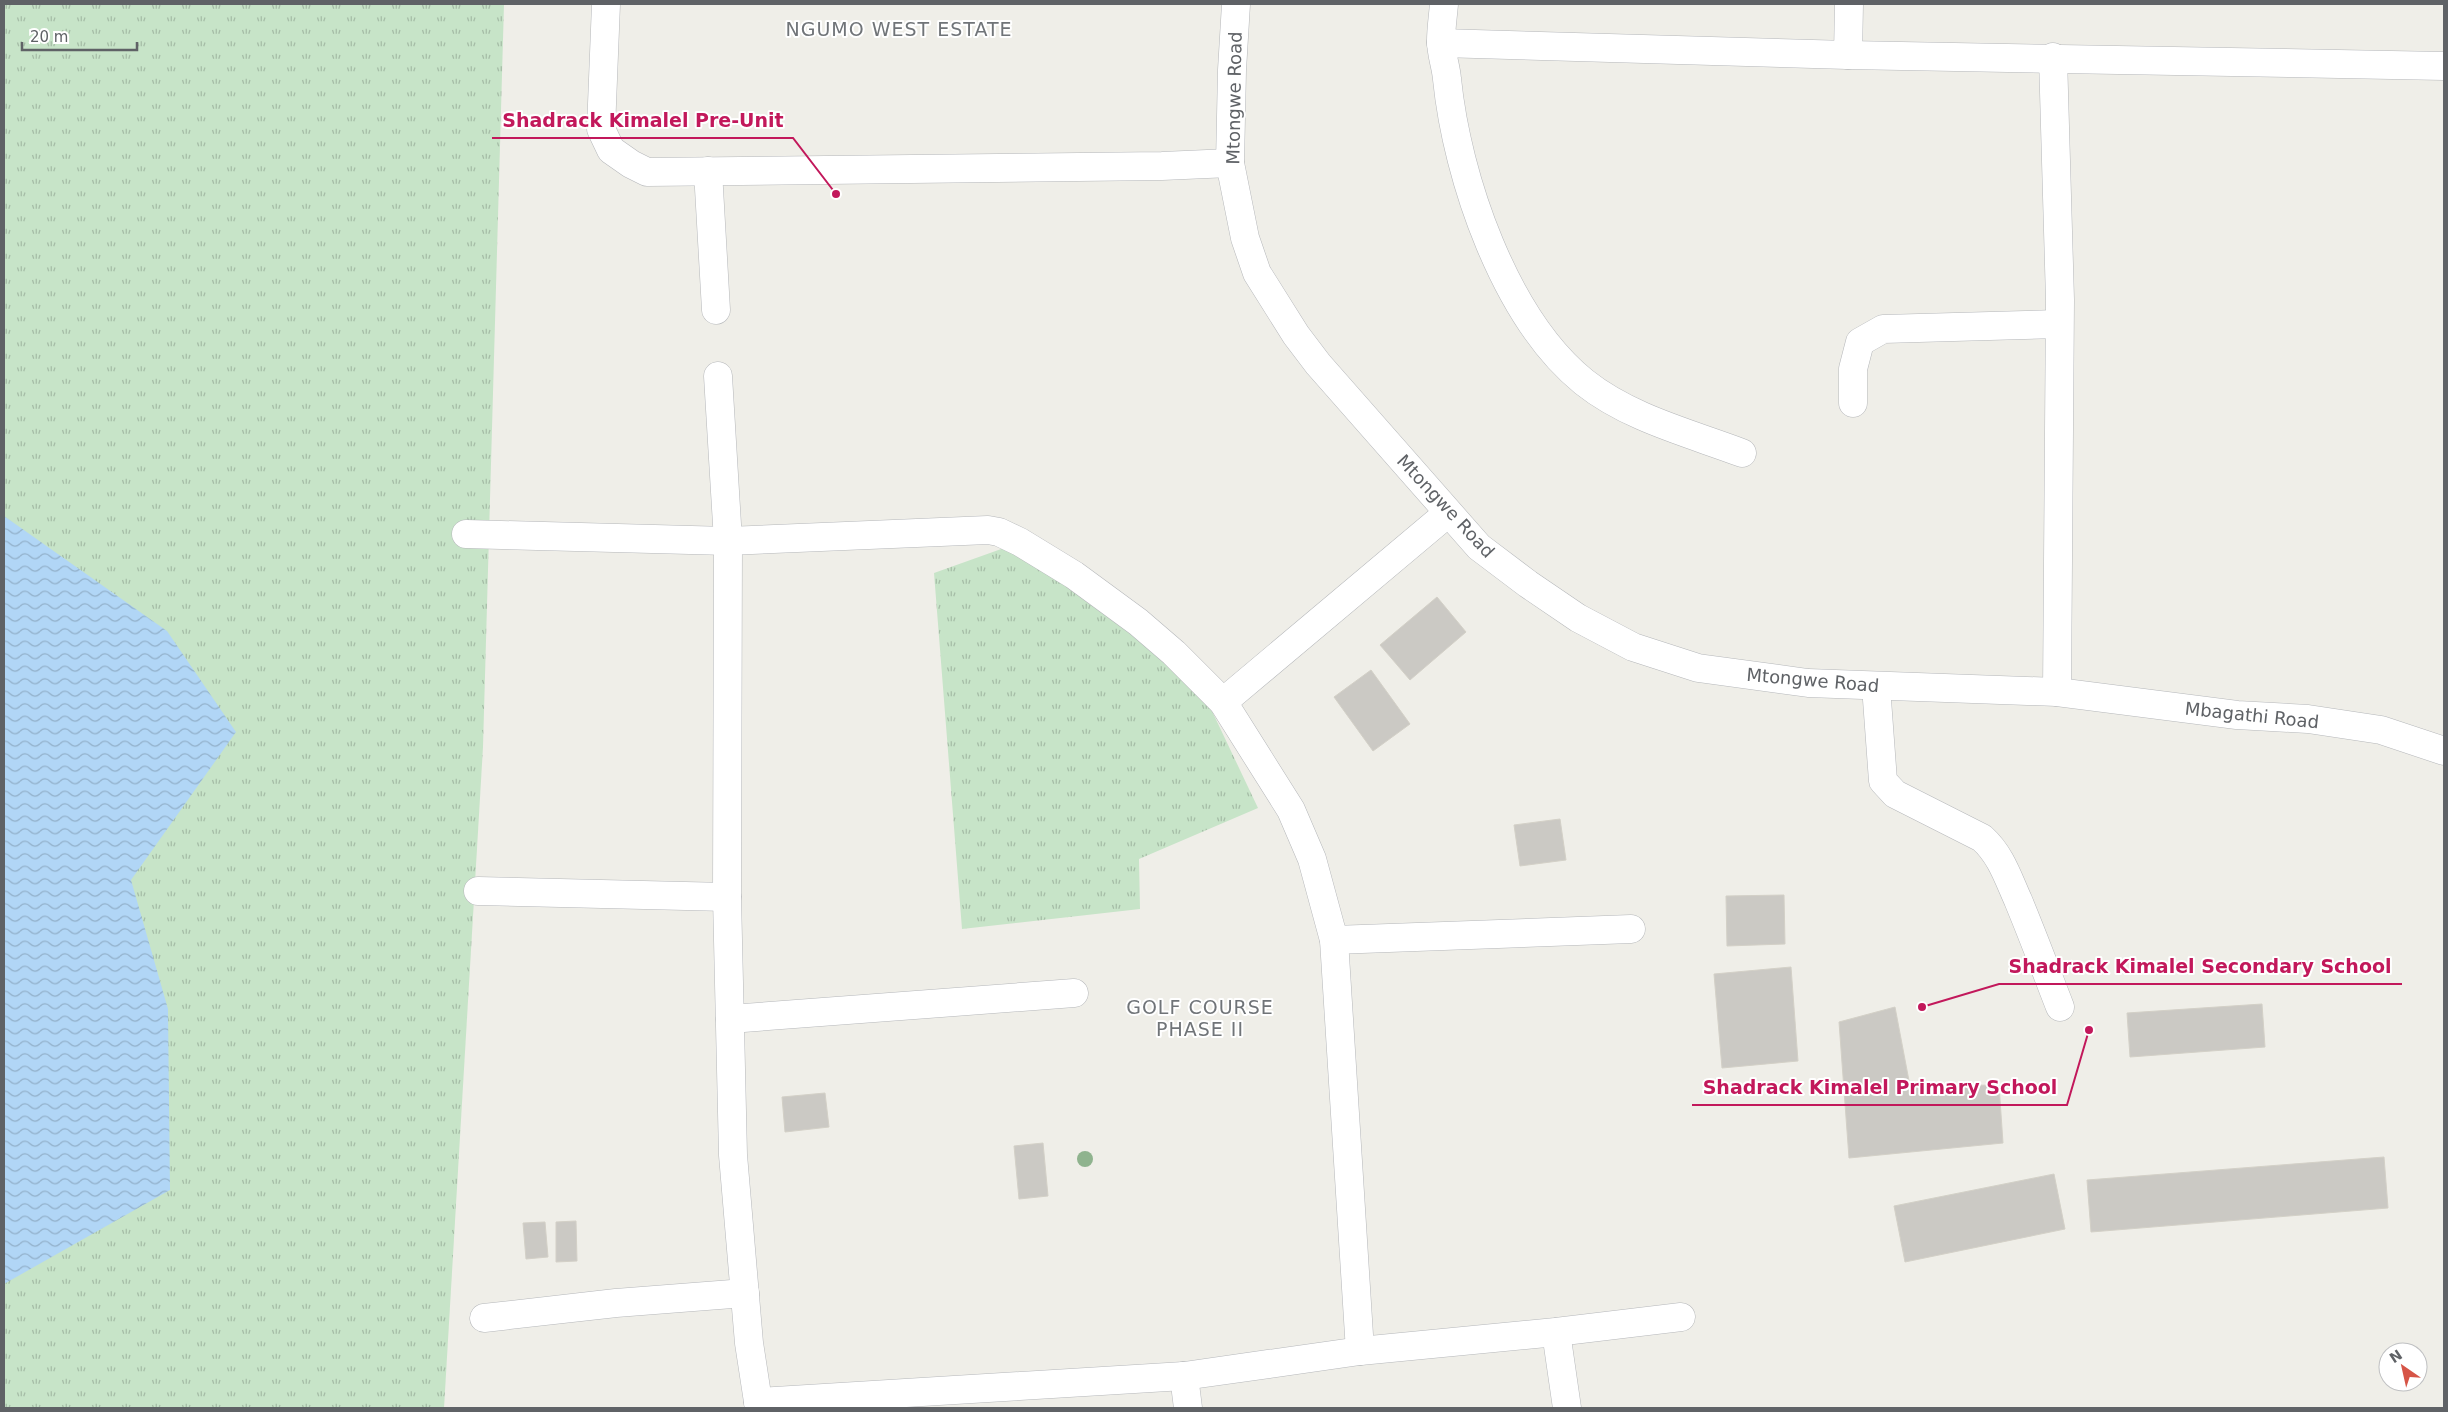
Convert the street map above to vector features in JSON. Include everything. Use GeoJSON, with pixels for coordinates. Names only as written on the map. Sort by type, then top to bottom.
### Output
{"type":"FeatureCollection","features":[{"type":"Feature","properties":{"kind":"street"},"geometry":{"type":"LineString","coordinates":[[606,4],[601,129],[611,150],[630,164],[647,172],[1162,166],[1230,163]]}},
{"type":"Feature","properties":{"kind":"street","name":"Mtongwe Road"},"geometry":{"type":"LineString","coordinates":[[1236,4],[1232,70],[1230,163],[1246,238],[1258,273],[1296,335],[1318,364],[1479,547],[1528,584],[1578,618],[1633,647],[1698,668],[1808,683],[2057,692]]}},
{"type":"Feature","properties":{"kind":"street"},"geometry":{"type":"LineString","coordinates":[[1444,4],[1441,43],[1448,102],[1464,170],[1486,232],[1519,306],[1546,342],[1584,381],[1623,408],[1742,453]]}},
{"type":"Feature","properties":{"kind":"street"},"geometry":{"type":"LineString","coordinates":[[1848,55],[1849,4]]}},
{"type":"Feature","properties":{"kind":"street"},"geometry":{"type":"LineString","coordinates":[[1441,43],[1848,55],[2053,57],[2444,66]]}},
{"type":"Feature","properties":{"kind":"street"},"geometry":{"type":"LineString","coordinates":[[2053,57],[2059,324],[2057,692]]}},
{"type":"Feature","properties":{"kind":"street"},"geometry":{"type":"LineString","coordinates":[[708,171],[716,310]]}},
{"type":"Feature","properties":{"kind":"street"},"geometry":{"type":"LineString","coordinates":[[1853,403],[1853,369],[1860,342],[1883,330],[2059,324]]}},
{"type":"Feature","properties":{"kind":"street"},"geometry":{"type":"LineString","coordinates":[[718,376],[728,541],[727,897],[733,1155],[753,1378],[759,1405],[1184,1376],[1360,1351],[1556,1332],[1681,1317]]}},
{"type":"Feature","properties":{"kind":"street"},"geometry":{"type":"LineString","coordinates":[[1223,702],[1448,513]]}},
{"type":"Feature","properties":{"kind":"street"},"geometry":{"type":"LineString","coordinates":[[466,534],[728,541],[988,530],[999,532],[1020,542],[1074,576],[1138,622],[1193,670],[1223,702],[1291,810],[1312,859],[1334,940],[1360,1351]]}},
{"type":"Feature","properties":{"kind":"street"},"geometry":{"type":"LineString","coordinates":[[1876,686],[1883,781],[1896,794],[1982,838],[1991,847],[2000,859],[2060,1007]]}},
{"type":"Feature","properties":{"kind":"street","name":"Mbagathi Road"},"geometry":{"type":"LineString","coordinates":[[2057,692],[2237,715],[2308,719],[2381,730],[2444,750]]}},
{"type":"Feature","properties":{"kind":"street"},"geometry":{"type":"LineString","coordinates":[[478,891],[727,897]]}},
{"type":"Feature","properties":{"kind":"street"},"geometry":{"type":"LineString","coordinates":[[1334,940],[1631,929]]}},
{"type":"Feature","properties":{"kind":"street"},"geometry":{"type":"LineString","coordinates":[[730,1019],[1074,993]]}},
{"type":"Feature","properties":{"kind":"street"},"geometry":{"type":"LineString","coordinates":[[484,1318],[616,1303],[745,1293]]}},
{"type":"Feature","properties":{"kind":"street"},"geometry":{"type":"LineString","coordinates":[[1556,1332],[1567,1408]]}},
{"type":"Feature","properties":{"kind":"street"},"geometry":{"type":"LineString","coordinates":[[1184,1376],[1188,1408]]}},
{"type":"Feature","properties":{"kind":"green space"},"geometry":{"type":"Polygon","coordinates":[[[4,4],[504,4],[483,747],[444,1408],[4,1408],[4,4]]]}},
{"type":"Feature","properties":{"kind":"green space"},"geometry":{"type":"Polygon","coordinates":[[[1018,543],[1193,671],[1258,808],[1139,859],[1140,909],[962,929],[934,573],[1018,543]]]}},
{"type":"Feature","properties":{"kind":"water"},"geometry":{"type":"Polygon","coordinates":[[[4,516],[167,631],[236,732],[131,880],[168,1009],[170,1190],[4,1284],[4,516]]]}},
{"type":"Feature","properties":{"kind":"building"},"geometry":{"type":"Polygon","coordinates":[[[1437,597],[1466,632],[1410,680],[1380,645],[1437,597]]]}},
{"type":"Feature","properties":{"kind":"building"},"geometry":{"type":"Polygon","coordinates":[[[1371,670],[1410,724],[1373,751],[1334,697],[1371,670]]]}},
{"type":"Feature","properties":{"kind":"building"},"geometry":{"type":"Polygon","coordinates":[[[1560,819],[1566,860],[1520,866],[1514,825],[1560,819]]]}},
{"type":"Feature","properties":{"kind":"building"},"geometry":{"type":"Polygon","coordinates":[[[1784,895],[1785,944],[1727,946],[1726,896],[1784,895]]]}},
{"type":"Feature","properties":{"kind":"building"},"geometry":{"type":"Polygon","coordinates":[[[1791,967],[1798,1061],[1722,1068],[1714,974],[1791,967]]]}},
{"type":"Feature","properties":{"kind":"building"},"geometry":{"type":"Polygon","coordinates":[[[2262,1004],[2265,1047],[2130,1057],[2127,1013],[2262,1004]]]}},
{"type":"Feature","properties":{"kind":"building"},"geometry":{"type":"Polygon","coordinates":[[[1895,1007],[1910,1086],[1999,1085],[2003,1143],[1849,1158],[1839,1022],[1895,1007]]]}},
{"type":"Feature","properties":{"kind":"building"},"geometry":{"type":"Polygon","coordinates":[[[825,1093],[829,1127],[785,1132],[782,1097],[825,1093]]]}},
{"type":"Feature","properties":{"kind":"building"},"geometry":{"type":"Polygon","coordinates":[[[1043,1143],[1048,1196],[1019,1199],[1014,1146],[1043,1143]]]}},
{"type":"Feature","properties":{"kind":"building"},"geometry":{"type":"Polygon","coordinates":[[[2384,1157],[2388,1208],[2091,1232],[2087,1180],[2384,1157]]]}},
{"type":"Feature","properties":{"kind":"building"},"geometry":{"type":"Polygon","coordinates":[[[2054,1174],[2065,1229],[1905,1262],[1894,1206],[2054,1174]]]}},
{"type":"Feature","properties":{"kind":"building"},"geometry":{"type":"Polygon","coordinates":[[[576,1221],[577,1261],[556,1262],[556,1222],[576,1221]]]}},
{"type":"Feature","properties":{"kind":"building"},"geometry":{"type":"Polygon","coordinates":[[[545,1222],[548,1257],[526,1259],[523,1223],[545,1222]]]}},
{"type":"Feature","properties":{"kind":"place","name":"Shadrack Kimalel Pre-Unit"},"geometry":{"type":"Point","coordinates":[836,194]}},
{"type":"Feature","properties":{"kind":"place","name":"Shadrack Kimalel Secondary School"},"geometry":{"type":"Point","coordinates":[1922,1007]}},
{"type":"Feature","properties":{"kind":"place","name":"Shadrack Kimalel Primary School"},"geometry":{"type":"Point","coordinates":[2089,1030]}},
{"type":"Feature","properties":{"kind":"district","name":"NGUMO WEST ESTATE"},"geometry":{"type":"Point","coordinates":[899,29]}},
{"type":"Feature","properties":{"kind":"district","name":"GOLF COURSE PHASE II"},"geometry":{"type":"Point","coordinates":[1200,1018]}}]}
